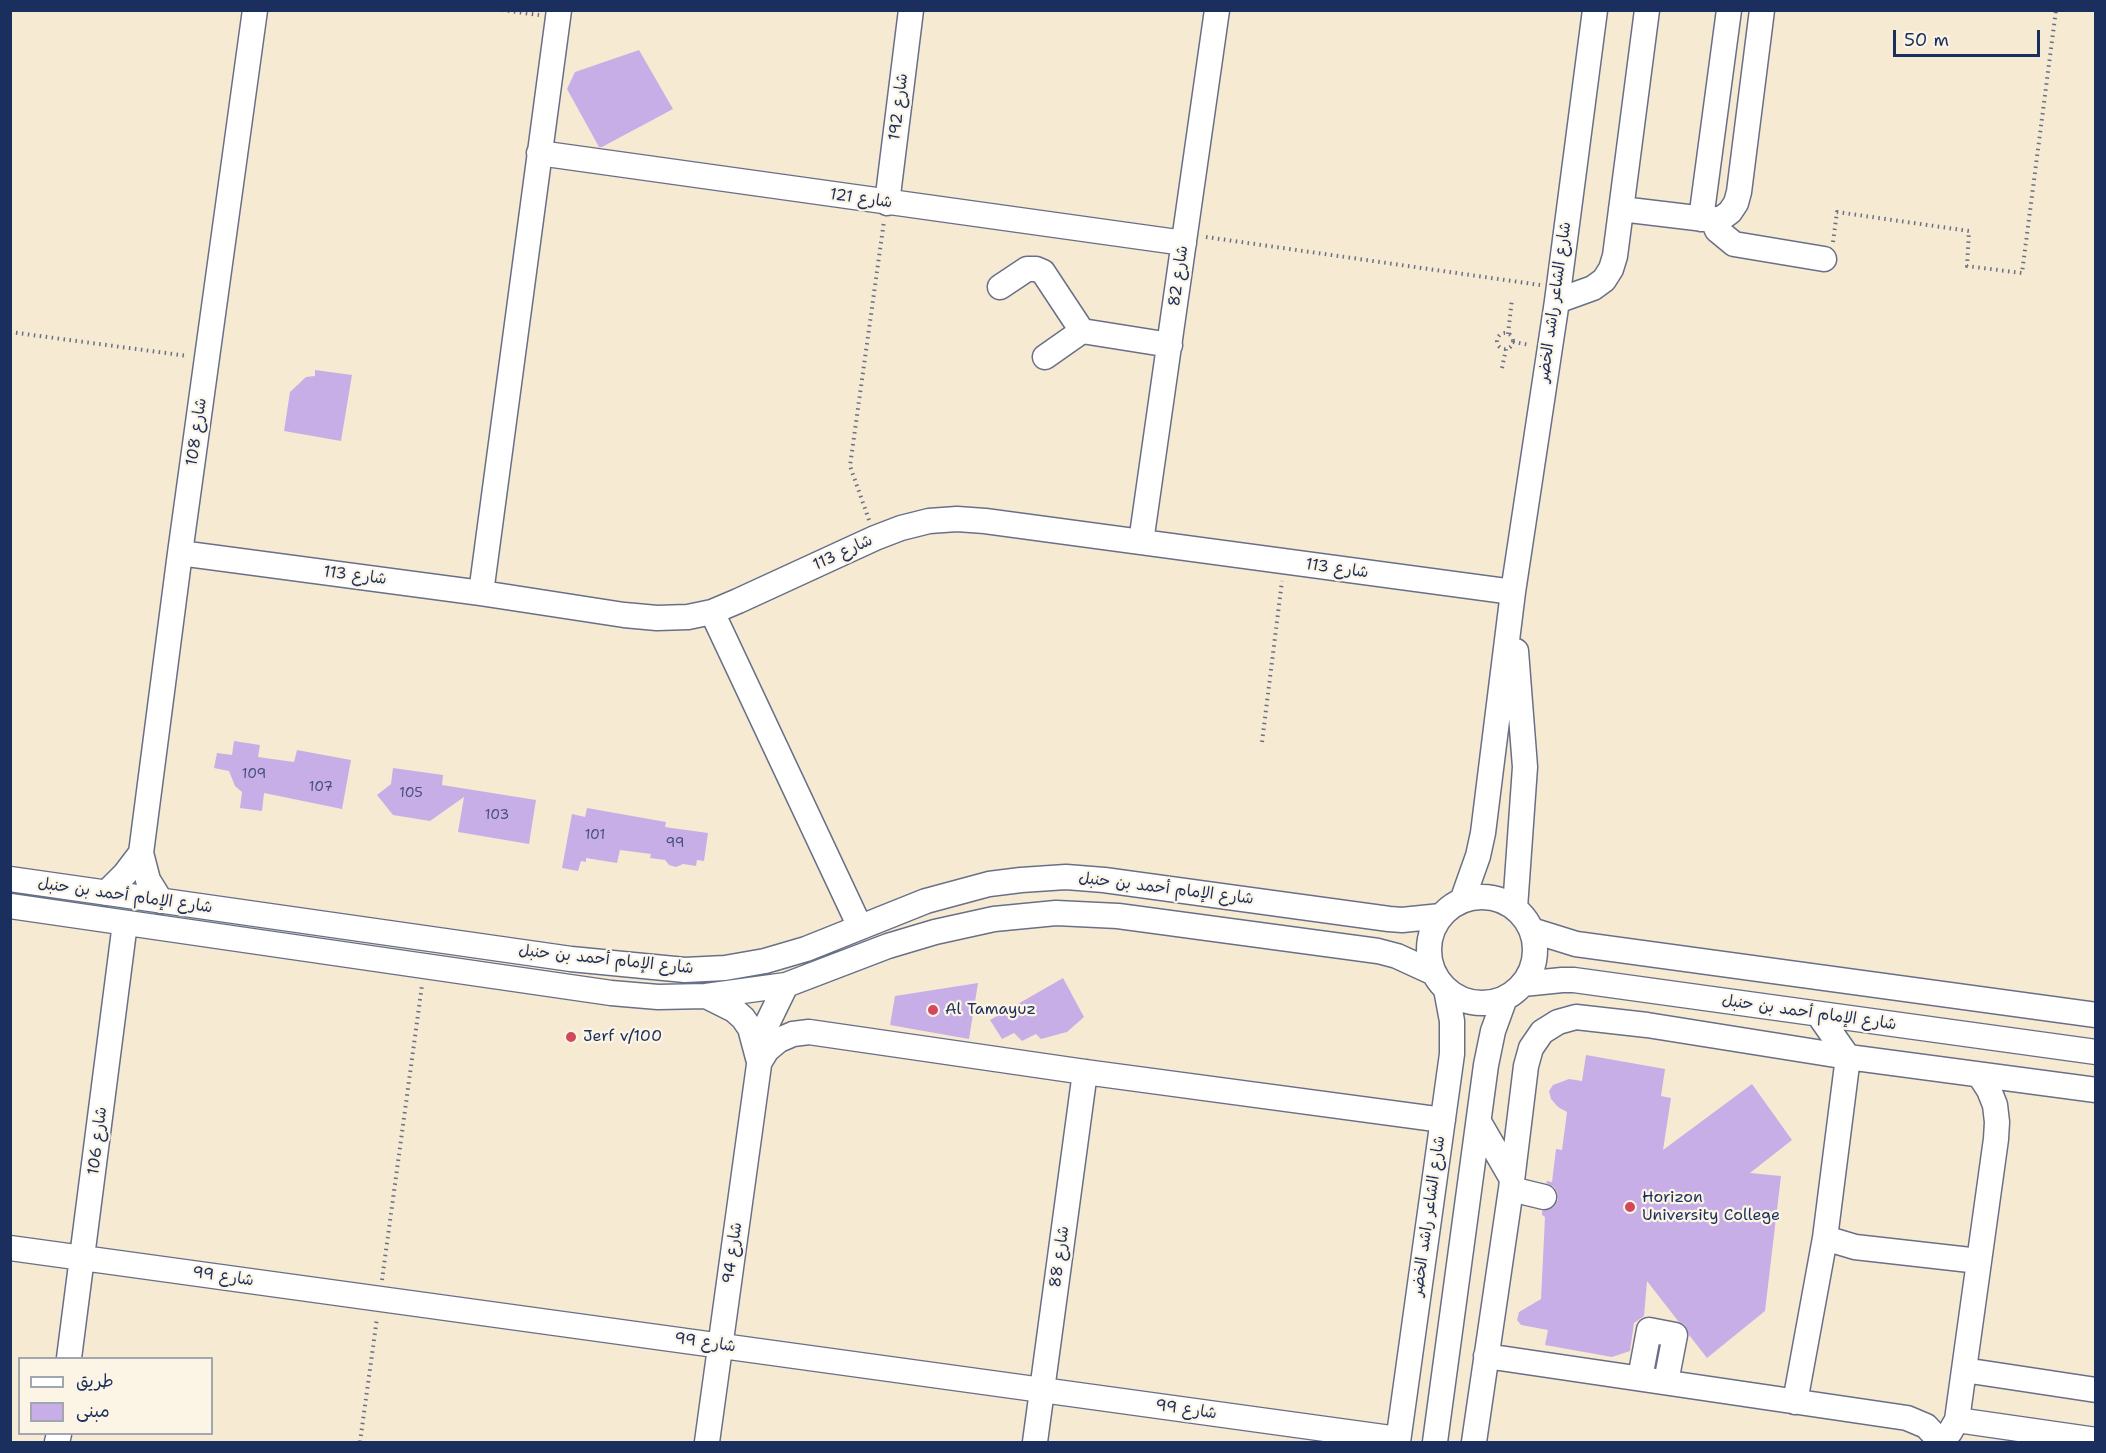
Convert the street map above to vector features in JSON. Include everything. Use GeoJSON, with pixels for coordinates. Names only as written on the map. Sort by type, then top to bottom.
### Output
{"type":"FeatureCollection","features":[{"type":"Feature","properties":{"kind":"street","name":"شارع 108"},"geometry":{"type":"LineString","coordinates":[[161,901],[148,880],[141,853],[255,10]]}},
{"type":"Feature","properties":{"kind":"street","name":"شارع 192"},"geometry":{"type":"LineString","coordinates":[[887,203],[911,10]]}},
{"type":"Feature","properties":{"kind":"street","name":"شارع 82"},"geometry":{"type":"LineString","coordinates":[[1142,542],[1217,10]]}},
{"type":"Feature","properties":{"kind":"street","name":"شارع الشاعر راشد الخضر"},"geometry":{"type":"LineString","coordinates":[[1462,901],[1483,833],[1512,592],[1557,295],[1595,10]]}},
{"type":"Feature","properties":{"kind":"street"},"geometry":{"type":"LineString","coordinates":[[1557,295],[1593,288],[1604,280],[1611,269],[1615,256],[1647,10]]}},
{"type":"Feature","properties":{"kind":"street"},"geometry":{"type":"LineString","coordinates":[[1729,10],[1707,219],[1734,244],[1824,259]]}},
{"type":"Feature","properties":{"kind":"street"},"geometry":{"type":"LineString","coordinates":[[1621,209],[1707,219],[1722,218],[1730,212],[1736,203],[1762,10]]}},
{"type":"Feature","properties":{"kind":"street"},"geometry":{"type":"LineString","coordinates":[[481,593],[558,14]]}},
{"type":"Feature","properties":{"kind":"street","name":"شارع 121"},"geometry":{"type":"LineString","coordinates":[[539,153],[887,203],[1185,238]]}},
{"type":"Feature","properties":{"kind":"street"},"geometry":{"type":"LineString","coordinates":[[1000,287],[1027,269],[1036,269],[1043,273],[1082,331]]}},
{"type":"Feature","properties":{"kind":"street"},"geometry":{"type":"LineString","coordinates":[[1045,357],[1082,331],[1170,345]]}},
{"type":"Feature","properties":{"kind":"street","name":"شارع 113"},"geometry":{"type":"LineString","coordinates":[[180,553],[481,593],[624,615],[657,618],[688,617],[712,612],[901,528],[929,521],[957,519],[1512,592]]}},
{"type":"Feature","properties":{"kind":"street","name":"شارع الشاعر راشد الخضر"},"geometry":{"type":"LineString","coordinates":[[1512,592],[1525,767],[1515,908]]}},
{"type":"Feature","properties":{"kind":"street"},"geometry":{"type":"LineString","coordinates":[[712,612],[860,927]]}},
{"type":"Feature","properties":{"kind":"street"},"geometry":{"type":"LineString","coordinates":[[106,893],[141,853]]}},
{"type":"Feature","properties":{"kind":"street","name":"شارع الإمام أحمد بن حنبل"},"geometry":{"type":"LineString","coordinates":[[10,879],[571,959],[685,970],[725,968],[765,961],[806,949],[926,901],[989,884],[1066,877],[1116,881],[1389,919],[1441,916]]}},
{"type":"Feature","properties":{"kind":"street"},"geometry":{"type":"LineString","coordinates":[[1436,1443],[1489,1048],[1514,991],[1530,972],[1534,958],[1531,930],[1515,908],[1502,902],[1475,897],[1462,901],[1441,916],[1432,933],[1429,953],[1440,981],[1467,1002],[1480,1004],[1493,1003],[1514,991]]}},
{"type":"Feature","properties":{"kind":"street","name":"شارع الإمام أحمد بن حنبل"},"geometry":{"type":"LineString","coordinates":[[10,906],[611,993],[658,997],[780,995],[888,946],[935,932],[994,919],[1056,913],[1118,916],[1378,951],[1397,956],[1440,981]]}},
{"type":"Feature","properties":{"kind":"street","name":"شارع 106"},"geometry":{"type":"LineString","coordinates":[[69,1357],[125,923]]}},
{"type":"Feature","properties":{"kind":"street"},"geometry":{"type":"LineString","coordinates":[[1531,930],[1576,944],[2096,1015]]}},
{"type":"Feature","properties":{"kind":"street","name":"شارع الإمام أحمد بن حنبل"},"geometry":{"type":"LineString","coordinates":[[1514,991],[1562,980],[1604,984],[2096,1052]]}},
{"type":"Feature","properties":{"kind":"street","name":"شارع الشاعر راشد الخضر"},"geometry":{"type":"LineString","coordinates":[[1398,1441],[1453,1038],[1452,1022],[1440,981]]}},
{"type":"Feature","properties":{"kind":"street"},"geometry":{"type":"LineString","coordinates":[[1604,984],[1647,1025]]}},
{"type":"Feature","properties":{"kind":"street"},"geometry":{"type":"LineString","coordinates":[[780,995],[790,1021],[809,1032]]}},
{"type":"Feature","properties":{"kind":"street","name":"شارع 94"},"geometry":{"type":"LineString","coordinates":[[707,1443],[759,1063],[767,1024],[780,995]]}},
{"type":"Feature","properties":{"kind":"street","name":"شارع 94"},"geometry":{"type":"LineString","coordinates":[[706,996],[734,1010],[743,1018],[754,1039],[759,1063]]}},
{"type":"Feature","properties":{"kind":"street"},"geometry":{"type":"LineString","coordinates":[[1795,1402],[1825,1238],[1848,1057],[1818,1014]]}},
{"type":"Feature","properties":{"kind":"street"},"geometry":{"type":"LineString","coordinates":[[1474,1443],[1512,1184],[1526,1066],[1531,1048],[1542,1032],[1558,1022],[1576,1017],[1647,1025],[1848,1057],[2096,1090]]}},
{"type":"Feature","properties":{"kind":"street"},"geometry":{"type":"LineString","coordinates":[[759,1063],[767,1050],[779,1040],[793,1034],[809,1032],[1443,1120]]}},
{"type":"Feature","properties":{"kind":"street","name":"شارع 88"},"geometry":{"type":"LineString","coordinates":[[1035,1443],[1085,1072]]}},
{"type":"Feature","properties":{"kind":"street"},"geometry":{"type":"LineString","coordinates":[[1486,1356],[1907,1418],[1926,1426],[1940,1442],[1957,1420],[1997,1122],[1995,1105],[1980,1076]]}},
{"type":"Feature","properties":{"kind":"street"},"geometry":{"type":"LineString","coordinates":[[1479,1122],[1512,1184],[1544,1197]]}},
{"type":"Feature","properties":{"kind":"street"},"geometry":{"type":"LineString","coordinates":[[1825,1238],[1855,1246],[1979,1261]]}},
{"type":"Feature","properties":{"kind":"street","name":"شارع 99"},"geometry":{"type":"LineString","coordinates":[[11,1252],[82,1258],[1398,1441]]}},
{"type":"Feature","properties":{"kind":"street"},"geometry":{"type":"LineString","coordinates":[[1640,1378],[1649,1330],[1675,1335],[1666,1382]]}},
{"type":"Feature","properties":{"kind":"street"},"geometry":{"type":"LineString","coordinates":[[1964,1370],[2096,1390]]}},
{"type":"Feature","properties":{"kind":"street"},"geometry":{"type":"LineString","coordinates":[[1957,1420],[2096,1440]]}},
{"type":"Feature","properties":{"kind":"path"},"geometry":{"type":"LineString","coordinates":[[502,10],[558,14]]}},
{"type":"Feature","properties":{"kind":"path"},"geometry":{"type":"LineString","coordinates":[[1824,259],[1830,260],[1837,212],[1969,231],[1967,266],[2022,273],[2056,10]]}},
{"type":"Feature","properties":{"kind":"path"},"geometry":{"type":"LineString","coordinates":[[875,538],[850,466],[887,203]]}},
{"type":"Feature","properties":{"kind":"path"},"geometry":{"type":"LineString","coordinates":[[1185,238],[1557,295]]}},
{"type":"Feature","properties":{"kind":"path"},"geometry":{"type":"LineString","coordinates":[[1508,334],[1512,299]]}},
{"type":"Feature","properties":{"kind":"path"},"geometry":{"type":"LineString","coordinates":[[10,332],[207,358]]}},
{"type":"Feature","properties":{"kind":"path"},"geometry":{"type":"LineString","coordinates":[[1503,333],[1511,336],[1513,342],[1512,346],[1506,349],[1501,348],[1498,340],[1503,333]]}},
{"type":"Feature","properties":{"kind":"path"},"geometry":{"type":"LineString","coordinates":[[1502,368],[1506,349]]}},
{"type":"Feature","properties":{"kind":"path"},"geometry":{"type":"LineString","coordinates":[[1262,742],[1285,562]]}},
{"type":"Feature","properties":{"kind":"path"},"geometry":{"type":"LineString","coordinates":[[360,1443],[425,966]]}},
{"type":"Feature","properties":{"kind":"building"},"geometry":{"type":"Polygon","coordinates":[[[639,50],[673,109],[599,147],[567,89],[575,72],[639,50]]]}},
{"type":"Feature","properties":{"kind":"building"},"geometry":{"type":"Polygon","coordinates":[[[315,370],[352,375],[341,441],[284,431],[290,392],[306,377],[315,376],[315,370]]]}},
{"type":"Feature","properties":{"kind":"building"},"geometry":{"type":"Polygon","coordinates":[[[234,741],[260,745],[258,757],[294,762],[297,750],[351,760],[342,809],[264,793],[262,811],[240,808],[242,792],[235,786],[229,771],[214,768],[217,753],[232,755],[234,741]]]}},
{"type":"Feature","properties":{"kind":"building"},"geometry":{"type":"Polygon","coordinates":[[[393,768],[443,775],[442,785],[536,800],[529,844],[458,832],[464,797],[430,821],[393,815],[377,795],[391,784],[393,768]]]}},
{"type":"Feature","properties":{"kind":"building"},"geometry":{"type":"Polygon","coordinates":[[[587,808],[666,822],[665,827],[708,833],[704,861],[697,860],[696,866],[683,864],[676,867],[669,865],[665,860],[650,858],[651,854],[620,850],[617,863],[586,858],[586,862],[581,861],[578,871],[562,868],[572,814],[585,817],[587,808]]]}},
{"type":"Feature","properties":{"kind":"building"},"geometry":{"type":"Polygon","coordinates":[[[1063,978],[1084,1017],[1067,1032],[1041,1039],[1036,1034],[1022,1041],[1014,1033],[1002,1039],[990,1020],[1063,978]]]}},
{"type":"Feature","properties":{"kind":"building","name":"Al Tamayuz"},"geometry":{"type":"Polygon","coordinates":[[[978,983],[969,1039],[890,1025],[895,996],[978,983]]]}},
{"type":"Feature","properties":{"kind":"building","name":"Horizon University College"},"geometry":{"type":"Polygon","coordinates":[[[1586,1055],[1665,1069],[1661,1096],[1671,1098],[1663,1150],[1752,1084],[1792,1140],[1750,1173],[1781,1176],[1765,1311],[1707,1358],[1689,1335],[1685,1325],[1678,1321],[1647,1281],[1644,1316],[1634,1323],[1630,1351],[1612,1357],[1545,1345],[1548,1330],[1521,1325],[1517,1320],[1519,1312],[1541,1299],[1545,1217],[1542,1211],[1554,1207],[1558,1200],[1554,1187],[1546,1183],[1547,1181],[1552,1182],[1556,1149],[1562,1150],[1567,1112],[1551,1099],[1549,1091],[1553,1085],[1569,1079],[1582,1081],[1586,1055]]]}},
{"type":"Feature","properties":{"kind":"place","name":"Al Tamayuz"},"geometry":{"type":"Point","coordinates":[933,1010]}},
{"type":"Feature","properties":{"kind":"place","name":"Jerf v/100"},"geometry":{"type":"Point","coordinates":[571,1037]}},
{"type":"Feature","properties":{"kind":"place","name":"Horizon University College"},"geometry":{"type":"Point","coordinates":[1630,1207]}}]}
